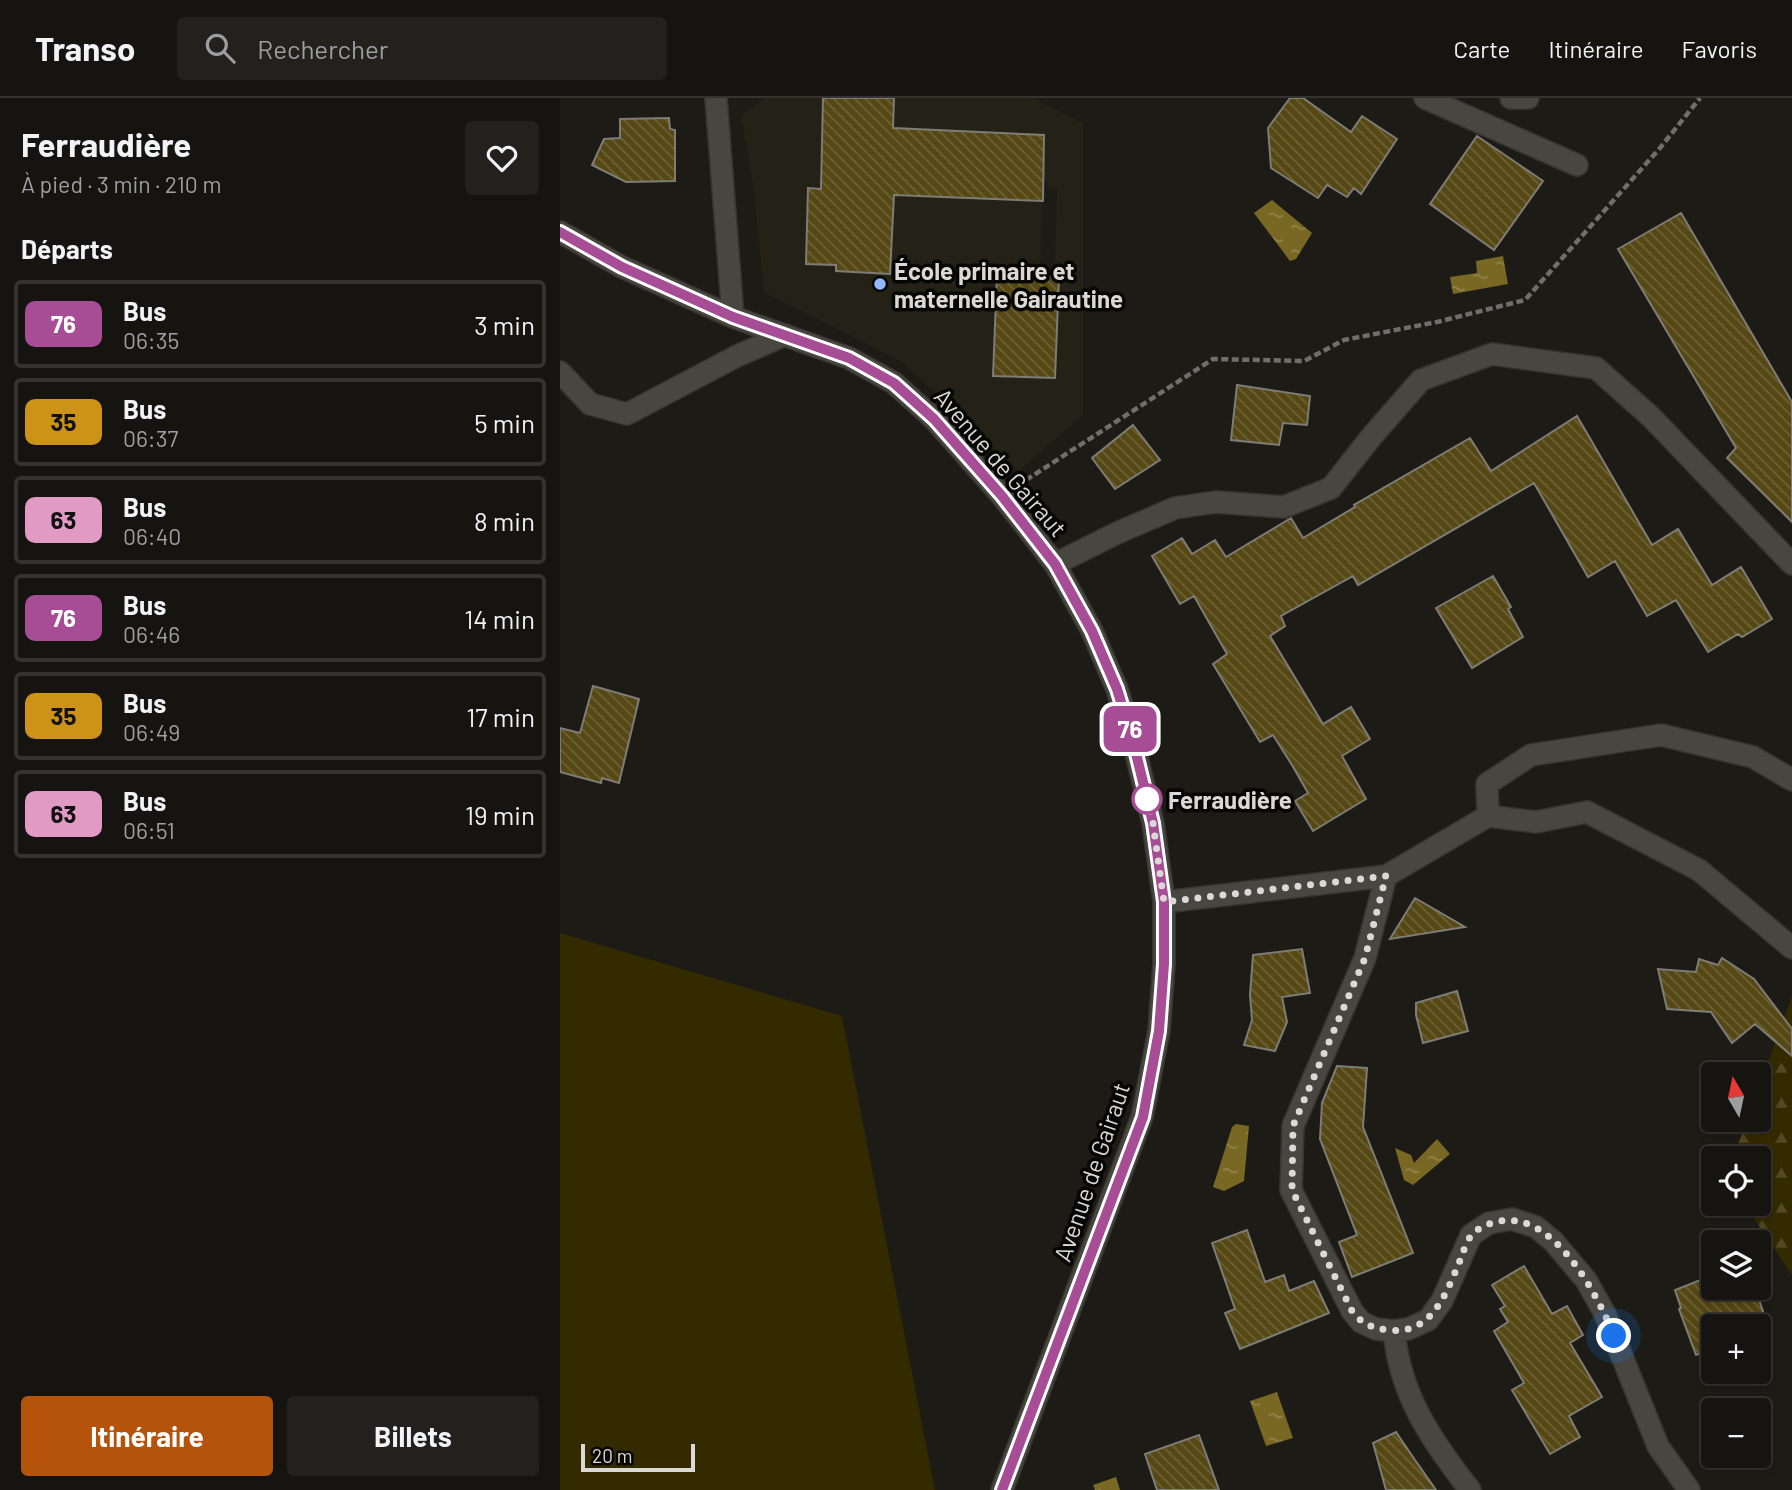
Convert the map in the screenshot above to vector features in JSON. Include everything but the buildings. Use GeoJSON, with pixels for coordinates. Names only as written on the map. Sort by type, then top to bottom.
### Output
{"type":"FeatureCollection","features":[{"type":"Feature","properties":{"kind":"street"},"geometry":{"type":"LineString","coordinates":[[716,98],[733,317]]}},
{"type":"Feature","properties":{"kind":"street"},"geometry":{"type":"LineString","coordinates":[[1425,98],[1577,165]]}},
{"type":"Feature","properties":{"kind":"street"},"geometry":{"type":"LineString","coordinates":[[1511,98],[1528,98]]}},
{"type":"Feature","properties":{"kind":"street","name":"Avenue de Gairaut"},"geometry":{"type":"LineString","coordinates":[[560,232],[622,267],[733,317],[849,358],[894,383],[934,419],[1002,496],[1055,564],[1092,631],[1117,689],[1153,823],[1164,902],[1164,964],[1159,1031],[1143,1117],[1002,1490]]}},
{"type":"Feature","properties":{"kind":"street"},"geometry":{"type":"LineString","coordinates":[[560,372],[590,404],[627,414],[737,356],[785,335]]}},
{"type":"Feature","properties":{"kind":"street"},"geometry":{"type":"LineString","coordinates":[[1055,564],[1175,508],[1216,502],[1284,508],[1331,488],[1421,380],[1492,355],[1596,368],[1651,417],[1792,564]]}},
{"type":"Feature","properties":{"kind":"street"},"geometry":{"type":"LineString","coordinates":[[1488,816],[1487,784],[1531,755],[1661,735],[1753,757],[1792,780]]}},
{"type":"Feature","properties":{"kind":"street"},"geometry":{"type":"LineString","coordinates":[[1164,902],[1386,876],[1488,816],[1536,822],[1587,812],[1699,870],[1792,948]]}},
{"type":"Feature","properties":{"kind":"street"},"geometry":{"type":"LineString","coordinates":[[1386,876],[1365,958],[1293,1126],[1292,1190],[1352,1311],[1361,1322],[1376,1329],[1408,1329],[1428,1320],[1442,1301],[1471,1235],[1489,1223],[1512,1219],[1536,1227],[1553,1241],[1586,1280],[1605,1314],[1658,1446],[1689,1490]]}},
{"type":"Feature","properties":{"kind":"street"},"geometry":{"type":"LineString","coordinates":[[1394,1331],[1396,1355],[1405,1387],[1435,1445],[1470,1490]]}},
{"type":"Feature","properties":{"kind":"path"},"geometry":{"type":"LineString","coordinates":[[1002,496],[1213,359],[1304,361],[1344,340],[1437,322],[1525,299],[1660,148],[1700,98]]}},
{"type":"Feature","properties":{"kind":"shaded area","name":"École primaire et maternelle Gairautine"},"geometry":{"type":"Polygon","coordinates":[[[765,98],[823,98],[853,189],[809,189],[807,264],[836,265],[837,271],[890,274],[891,194],[1042,201],[1040,276],[997,275],[994,376],[1055,378],[1059,277],[1059,266],[1055,264],[1057,189],[1047,187],[1047,180],[1043,180],[1044,135],[893,128],[894,98],[1033,98],[1083,123],[1083,415],[1019,471],[902,362],[764,292],[753,183],[741,115],[765,98]]]}},
{"type":"Feature","properties":{"kind":"green space"},"geometry":{"type":"Polygon","coordinates":[[[560,933],[842,1016],[935,1490],[560,1490],[560,933]]]}},
{"type":"Feature","properties":{"kind":"green space"},"geometry":{"type":"Polygon","coordinates":[[[1792,996],[1792,1275],[1771,1244],[1771,1230],[1762,1230],[1752,1216],[1771,1216],[1771,1146],[1737,1146],[1743,1132],[1771,1132],[1771,1062],[1768,1062],[1792,996]]]}},
{"type":"Feature","properties":{"kind":"water"},"geometry":{"type":"Polygon","coordinates":[[[1272,200],[1312,233],[1296,259],[1290,261],[1254,213],[1272,200]]]}},
{"type":"Feature","properties":{"kind":"water"},"geometry":{"type":"Polygon","coordinates":[[[1503,256],[1508,284],[1453,294],[1450,277],[1477,273],[1476,261],[1503,256]]]}},
{"type":"Feature","properties":{"kind":"water"},"geometry":{"type":"Polygon","coordinates":[[[1236,1124],[1249,1126],[1244,1181],[1224,1191],[1213,1187],[1232,1127],[1236,1124]]]}},
{"type":"Feature","properties":{"kind":"water"},"geometry":{"type":"Polygon","coordinates":[[[1437,1139],[1450,1154],[1413,1185],[1404,1180],[1395,1148],[1411,1155],[1414,1163],[1437,1139]]]}},
{"type":"Feature","properties":{"kind":"water"},"geometry":{"type":"Polygon","coordinates":[[[1277,1392],[1293,1438],[1266,1446],[1250,1401],[1277,1392]]]}},
{"type":"Feature","properties":{"kind":"water"},"geometry":{"type":"Polygon","coordinates":[[[1116,1477],[1120,1490],[1095,1490],[1093,1485],[1116,1477]]]}},
{"type":"Feature","properties":{"kind":"bus line","name":"76"},"geometry":{"type":"LineString","coordinates":[[560,232],[622,267],[733,317],[849,358],[894,383],[934,419],[1002,496],[1055,564],[1092,631],[1117,689],[1153,823],[1164,902],[1164,964],[1159,1031],[1143,1117],[1002,1490]]}},
{"type":"Feature","properties":{"kind":"place","name":"École primaire et maternelle Gairautine"},"geometry":{"type":"Point","coordinates":[880,284]}},
{"type":"Feature","properties":{"kind":"place","name":"Ferraudière"},"geometry":{"type":"Point","coordinates":[1147,799]}},
{"type":"Feature","properties":{"kind":"route"},"geometry":{"type":"LineString","coordinates":[[1147,799],[1164,902],[1386,876],[1365,958],[1293,1126],[1292,1190],[1352,1311],[1361,1322],[1376,1329],[1394,1331],[1408,1329],[1428,1320],[1442,1301],[1471,1235],[1489,1223],[1512,1219],[1536,1227],[1574,1264],[1605,1314],[1614,1336]]}}]}
